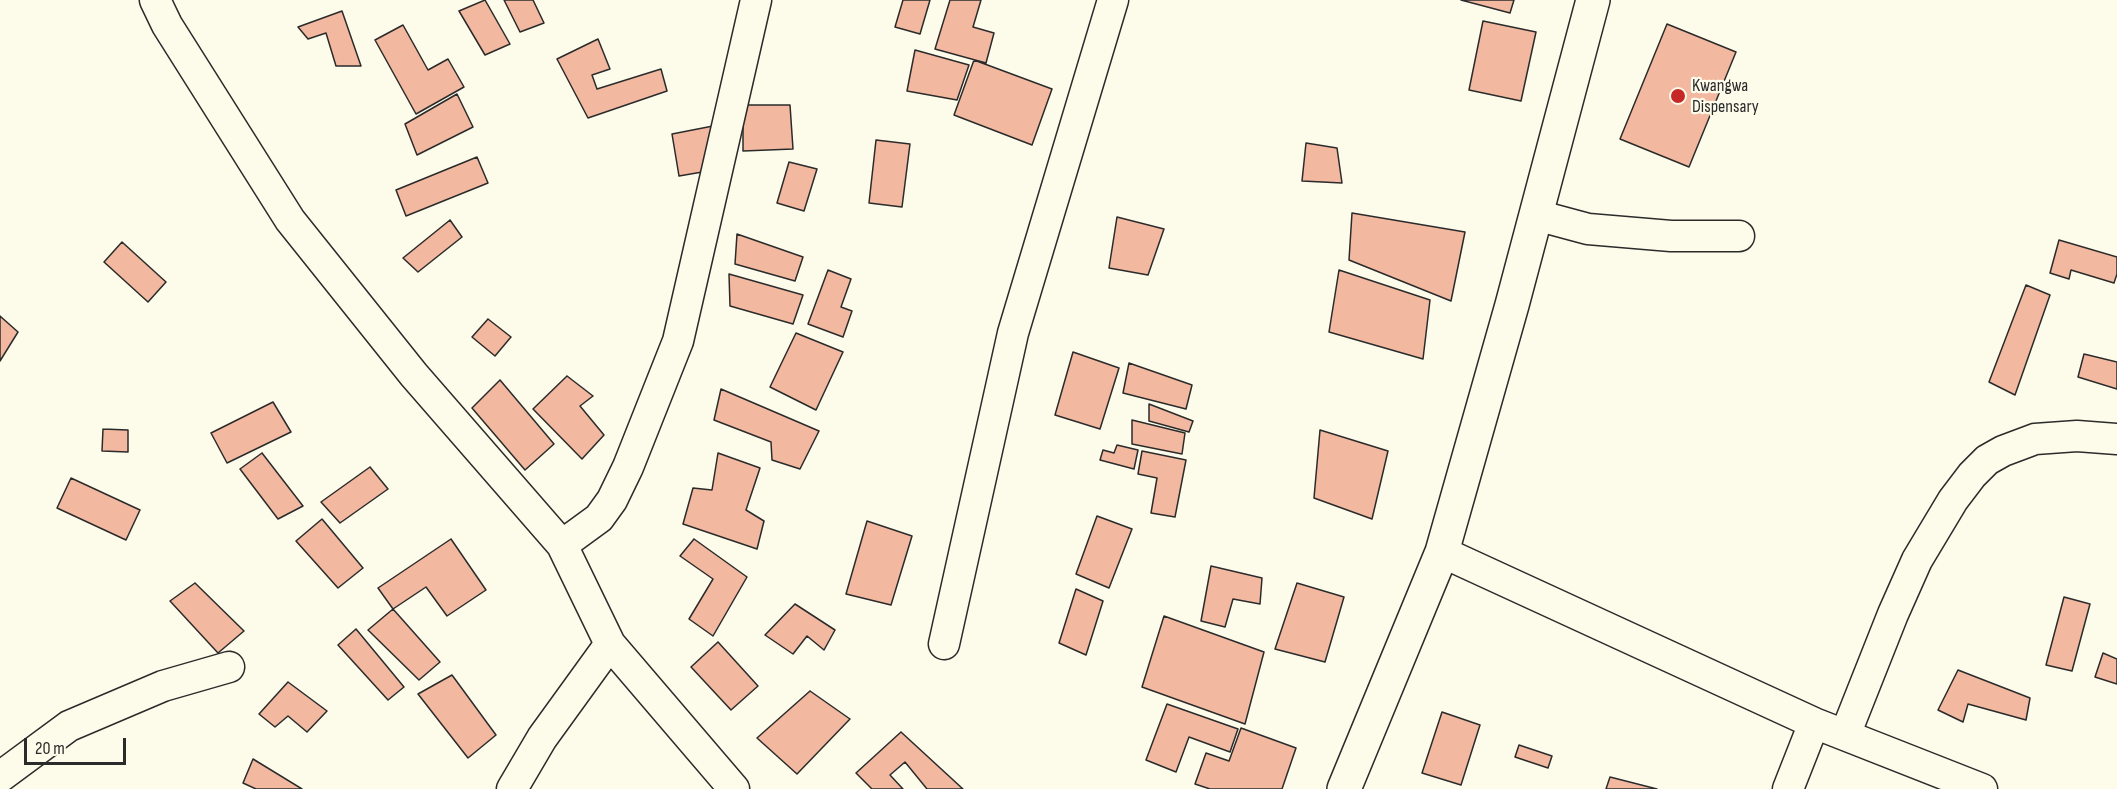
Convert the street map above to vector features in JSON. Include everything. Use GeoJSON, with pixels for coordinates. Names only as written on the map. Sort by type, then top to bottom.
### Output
{"type":"FeatureCollection","features":[{"type":"Feature","properties":{"kind":"street"},"geometry":{"type":"LineString","coordinates":[[155,0],[167,25],[290,220],[414,375],[562,545],[610,644],[734,789]]}},
{"type":"Feature","properties":{"kind":"street"},"geometry":{"type":"LineString","coordinates":[[562,545],[599,518],[612,500],[628,467],[678,341],[756,0]]}},
{"type":"Feature","properties":{"kind":"street"},"geometry":{"type":"LineString","coordinates":[[944,644],[1013,333],[1113,0]]}},
{"type":"Feature","properties":{"kind":"street"},"geometry":{"type":"LineString","coordinates":[[1344,789],[1442,552],[1593,0]]}},
{"type":"Feature","properties":{"kind":"street"},"geometry":{"type":"LineString","coordinates":[[1536,215],[1588,229],[1671,236],[1739,236]]}},
{"type":"Feature","properties":{"kind":"street"},"geometry":{"type":"LineString","coordinates":[[1845,735],[1917,560],[1953,500],[1972,475],[1987,460],[2003,451],[2035,439],[2077,436],[2117,439]]}},
{"type":"Feature","properties":{"kind":"street"},"geometry":{"type":"LineString","coordinates":[[1442,552],[1814,723],[1982,789]]}},
{"type":"Feature","properties":{"kind":"street"},"geometry":{"type":"LineString","coordinates":[[512,789],[542,738],[610,644]]}},
{"type":"Feature","properties":{"kind":"street"},"geometry":{"type":"LineString","coordinates":[[0,777],[69,726],[164,686],[229,667]]}},
{"type":"Feature","properties":{"kind":"street"},"geometry":{"type":"LineString","coordinates":[[1788,789],[1814,723]]}},
{"type":"Feature","properties":{"kind":"building"},"geometry":{"type":"Polygon","coordinates":[[[485,0],[510,44],[485,55],[459,11],[485,0]]]}},
{"type":"Feature","properties":{"kind":"building"},"geometry":{"type":"Polygon","coordinates":[[[504,0],[533,0],[544,23],[520,32],[504,0]]]}},
{"type":"Feature","properties":{"kind":"building"},"geometry":{"type":"Polygon","coordinates":[[[903,0],[930,0],[920,34],[895,27],[903,0]]]}},
{"type":"Feature","properties":{"kind":"building"},"geometry":{"type":"Polygon","coordinates":[[[950,0],[981,0],[973,27],[994,33],[986,63],[935,49],[950,0]]]}},
{"type":"Feature","properties":{"kind":"building"},"geometry":{"type":"Polygon","coordinates":[[[1461,0],[1514,0],[1510,13],[1461,0]]]}},
{"type":"Feature","properties":{"kind":"building"},"geometry":{"type":"Polygon","coordinates":[[[342,11],[361,66],[336,66],[326,33],[308,39],[298,27],[342,11]]]}},
{"type":"Feature","properties":{"kind":"building"},"geometry":{"type":"Polygon","coordinates":[[[1483,21],[1536,32],[1521,101],[1469,90],[1483,21]]]}},
{"type":"Feature","properties":{"kind":"building","name":"Kwangwa Dispensary"},"geometry":{"type":"Polygon","coordinates":[[[1667,24],[1736,52],[1689,167],[1620,139],[1667,24]]]}},
{"type":"Feature","properties":{"kind":"building"},"geometry":{"type":"Polygon","coordinates":[[[403,25],[428,70],[448,59],[464,87],[416,114],[375,40],[403,25]]]}},
{"type":"Feature","properties":{"kind":"building"},"geometry":{"type":"Polygon","coordinates":[[[598,39],[610,69],[592,75],[597,89],[661,69],[667,91],[588,118],[557,59],[598,39]]]}},
{"type":"Feature","properties":{"kind":"building"},"geometry":{"type":"Polygon","coordinates":[[[915,50],[969,65],[957,100],[907,91],[915,50]]]}},
{"type":"Feature","properties":{"kind":"building"},"geometry":{"type":"Polygon","coordinates":[[[974,60],[1052,89],[1032,145],[954,115],[974,60]]]}},
{"type":"Feature","properties":{"kind":"building"},"geometry":{"type":"Polygon","coordinates":[[[457,94],[473,127],[417,155],[405,124],[457,94]]]}},
{"type":"Feature","properties":{"kind":"building"},"geometry":{"type":"Polygon","coordinates":[[[743,105],[790,105],[793,149],[743,151],[743,105]]]}},
{"type":"Feature","properties":{"kind":"building"},"geometry":{"type":"Polygon","coordinates":[[[713,126],[714,170],[679,176],[672,134],[713,126]]]}},
{"type":"Feature","properties":{"kind":"building"},"geometry":{"type":"Polygon","coordinates":[[[876,140],[910,144],[902,207],[869,203],[876,140]]]}},
{"type":"Feature","properties":{"kind":"building"},"geometry":{"type":"Polygon","coordinates":[[[1306,143],[1337,148],[1342,183],[1302,181],[1306,143]]]}},
{"type":"Feature","properties":{"kind":"building"},"geometry":{"type":"Polygon","coordinates":[[[477,157],[488,183],[406,216],[396,190],[477,157]]]}},
{"type":"Feature","properties":{"kind":"building"},"geometry":{"type":"Polygon","coordinates":[[[789,162],[817,169],[804,211],[777,203],[789,162]]]}},
{"type":"Feature","properties":{"kind":"building"},"geometry":{"type":"Polygon","coordinates":[[[1352,213],[1465,232],[1451,301],[1349,260],[1352,213]]]}},
{"type":"Feature","properties":{"kind":"building"},"geometry":{"type":"Polygon","coordinates":[[[1117,217],[1164,229],[1148,275],[1109,268],[1117,217]]]}},
{"type":"Feature","properties":{"kind":"building"},"geometry":{"type":"Polygon","coordinates":[[[450,220],[462,237],[418,272],[403,258],[450,220]]]}},
{"type":"Feature","properties":{"kind":"building"},"geometry":{"type":"Polygon","coordinates":[[[737,234],[803,257],[795,281],[735,264],[737,234]]]}},
{"type":"Feature","properties":{"kind":"building"},"geometry":{"type":"Polygon","coordinates":[[[2059,240],[2117,257],[2117,274],[2114,283],[2071,270],[2069,279],[2050,273],[2059,240]]]}},
{"type":"Feature","properties":{"kind":"building"},"geometry":{"type":"Polygon","coordinates":[[[122,242],[166,282],[148,302],[104,262],[122,242]]]}},
{"type":"Feature","properties":{"kind":"building"},"geometry":{"type":"Polygon","coordinates":[[[828,270],[851,279],[841,307],[852,311],[843,337],[808,324],[828,270]]]}},
{"type":"Feature","properties":{"kind":"building"},"geometry":{"type":"Polygon","coordinates":[[[1339,270],[1430,300],[1423,359],[1329,332],[1339,270]]]}},
{"type":"Feature","properties":{"kind":"building"},"geometry":{"type":"Polygon","coordinates":[[[729,274],[803,295],[793,324],[730,306],[729,274]]]}},
{"type":"Feature","properties":{"kind":"building"},"geometry":{"type":"Polygon","coordinates":[[[2026,285],[2050,295],[2015,395],[1989,382],[2026,285]]]}},
{"type":"Feature","properties":{"kind":"building"},"geometry":{"type":"Polygon","coordinates":[[[0,316],[18,332],[0,361],[0,316]]]}},
{"type":"Feature","properties":{"kind":"building"},"geometry":{"type":"Polygon","coordinates":[[[488,319],[511,337],[495,356],[472,337],[488,319]]]}},
{"type":"Feature","properties":{"kind":"building"},"geometry":{"type":"Polygon","coordinates":[[[796,333],[843,352],[816,410],[770,387],[796,333]]]}},
{"type":"Feature","properties":{"kind":"building"},"geometry":{"type":"Polygon","coordinates":[[[1073,352],[1119,368],[1100,429],[1055,415],[1073,352]]]}},
{"type":"Feature","properties":{"kind":"building"},"geometry":{"type":"Polygon","coordinates":[[[2084,354],[2117,362],[2117,389],[2078,377],[2084,354]]]}},
{"type":"Feature","properties":{"kind":"building"},"geometry":{"type":"Polygon","coordinates":[[[1129,363],[1192,385],[1186,409],[1123,393],[1129,363]]]}},
{"type":"Feature","properties":{"kind":"building"},"geometry":{"type":"Polygon","coordinates":[[[567,376],[593,396],[580,406],[604,435],[582,459],[533,409],[567,376]]]}},
{"type":"Feature","properties":{"kind":"building"},"geometry":{"type":"Polygon","coordinates":[[[500,380],[554,444],[525,470],[472,408],[500,380]]]}},
{"type":"Feature","properties":{"kind":"building"},"geometry":{"type":"Polygon","coordinates":[[[721,389],[819,431],[800,469],[772,460],[771,442],[714,420],[721,389]]]}},
{"type":"Feature","properties":{"kind":"building"},"geometry":{"type":"Polygon","coordinates":[[[273,402],[291,432],[227,463],[211,433],[273,402]]]}},
{"type":"Feature","properties":{"kind":"building"},"geometry":{"type":"Polygon","coordinates":[[[1149,404],[1193,421],[1189,432],[1149,421],[1149,404]]]}},
{"type":"Feature","properties":{"kind":"building"},"geometry":{"type":"Polygon","coordinates":[[[1132,420],[1185,433],[1182,454],[1132,444],[1132,420]]]}},
{"type":"Feature","properties":{"kind":"building"},"geometry":{"type":"Polygon","coordinates":[[[103,429],[128,430],[128,452],[102,451],[103,429]]]}},
{"type":"Feature","properties":{"kind":"building"},"geometry":{"type":"Polygon","coordinates":[[[1320,430],[1388,451],[1372,519],[1314,498],[1320,430]]]}},
{"type":"Feature","properties":{"kind":"building"},"geometry":{"type":"Polygon","coordinates":[[[1117,445],[1138,450],[1134,469],[1100,460],[1103,450],[1114,453],[1117,445]]]}},
{"type":"Feature","properties":{"kind":"building"},"geometry":{"type":"Polygon","coordinates":[[[1142,451],[1186,460],[1175,517],[1151,513],[1157,478],[1138,474],[1142,451]]]}},
{"type":"Feature","properties":{"kind":"building"},"geometry":{"type":"Polygon","coordinates":[[[262,453],[303,506],[278,519],[240,469],[262,453]]]}},
{"type":"Feature","properties":{"kind":"building"},"geometry":{"type":"Polygon","coordinates":[[[718,453],[760,468],[746,510],[764,521],[757,549],[683,524],[693,488],[712,490],[718,453]]]}},
{"type":"Feature","properties":{"kind":"building"},"geometry":{"type":"Polygon","coordinates":[[[370,467],[388,489],[340,523],[321,502],[370,467]]]}},
{"type":"Feature","properties":{"kind":"building"},"geometry":{"type":"Polygon","coordinates":[[[71,478],[140,510],[126,540],[57,508],[71,478]]]}},
{"type":"Feature","properties":{"kind":"building"},"geometry":{"type":"Polygon","coordinates":[[[1097,516],[1132,529],[1109,588],[1076,574],[1097,516]]]}},
{"type":"Feature","properties":{"kind":"building"},"geometry":{"type":"Polygon","coordinates":[[[322,519],[363,568],[338,588],[296,541],[322,519]]]}},
{"type":"Feature","properties":{"kind":"building"},"geometry":{"type":"Polygon","coordinates":[[[867,521],[912,536],[891,605],[846,594],[867,521]]]}},
{"type":"Feature","properties":{"kind":"building"},"geometry":{"type":"Polygon","coordinates":[[[451,539],[486,590],[447,616],[426,587],[393,609],[378,588],[451,539]]]}},
{"type":"Feature","properties":{"kind":"building"},"geometry":{"type":"Polygon","coordinates":[[[694,539],[747,577],[713,636],[689,619],[713,579],[680,556],[694,539]]]}},
{"type":"Feature","properties":{"kind":"building"},"geometry":{"type":"Polygon","coordinates":[[[1211,566],[1262,578],[1260,604],[1233,599],[1225,627],[1201,621],[1211,566]]]}},
{"type":"Feature","properties":{"kind":"building"},"geometry":{"type":"Polygon","coordinates":[[[195,583],[244,631],[218,653],[170,601],[195,583]]]}},
{"type":"Feature","properties":{"kind":"building"},"geometry":{"type":"Polygon","coordinates":[[[1297,583],[1344,597],[1325,662],[1275,649],[1297,583]]]}},
{"type":"Feature","properties":{"kind":"building"},"geometry":{"type":"Polygon","coordinates":[[[1076,589],[1103,601],[1086,655],[1059,643],[1076,589]]]}},
{"type":"Feature","properties":{"kind":"building"},"geometry":{"type":"Polygon","coordinates":[[[2064,597],[2090,604],[2072,671],[2046,665],[2064,597]]]}},
{"type":"Feature","properties":{"kind":"building"},"geometry":{"type":"Polygon","coordinates":[[[795,604],[835,630],[824,650],[807,636],[793,654],[765,635],[795,604]]]}},
{"type":"Feature","properties":{"kind":"building"},"geometry":{"type":"Polygon","coordinates":[[[393,609],[440,662],[419,680],[368,630],[393,609]]]}},
{"type":"Feature","properties":{"kind":"building"},"geometry":{"type":"Polygon","coordinates":[[[1164,616],[1264,652],[1245,724],[1142,687],[1164,616]]]}},
{"type":"Feature","properties":{"kind":"building"},"geometry":{"type":"Polygon","coordinates":[[[356,629],[404,687],[388,700],[338,645],[356,629]]]}},
{"type":"Feature","properties":{"kind":"building"},"geometry":{"type":"Polygon","coordinates":[[[718,642],[758,686],[731,710],[691,667],[718,642]]]}},
{"type":"Feature","properties":{"kind":"building"},"geometry":{"type":"Polygon","coordinates":[[[2103,653],[2117,659],[2117,684],[2095,677],[2103,653]]]}},
{"type":"Feature","properties":{"kind":"building"},"geometry":{"type":"Polygon","coordinates":[[[1958,670],[2030,698],[2026,720],[1968,704],[1963,722],[1938,710],[1958,670]]]}},
{"type":"Feature","properties":{"kind":"building"},"geometry":{"type":"Polygon","coordinates":[[[452,675],[496,735],[468,758],[418,694],[452,675]]]}},
{"type":"Feature","properties":{"kind":"building"},"geometry":{"type":"Polygon","coordinates":[[[288,682],[327,711],[307,732],[288,716],[275,727],[259,714],[288,682]]]}},
{"type":"Feature","properties":{"kind":"building"},"geometry":{"type":"Polygon","coordinates":[[[810,691],[850,719],[797,774],[757,738],[810,691]]]}},
{"type":"Feature","properties":{"kind":"building"},"geometry":{"type":"Polygon","coordinates":[[[1167,704],[1238,729],[1230,752],[1189,737],[1176,772],[1146,760],[1167,704]]]}},
{"type":"Feature","properties":{"kind":"building"},"geometry":{"type":"Polygon","coordinates":[[[1442,712],[1480,725],[1461,785],[1422,773],[1442,712]]]}},
{"type":"Feature","properties":{"kind":"building"},"geometry":{"type":"Polygon","coordinates":[[[1241,728],[1296,748],[1282,789],[1210,789],[1195,784],[1206,753],[1229,761],[1241,728]]]}},
{"type":"Feature","properties":{"kind":"building"},"geometry":{"type":"Polygon","coordinates":[[[901,732],[963,789],[927,789],[905,762],[890,775],[903,789],[872,789],[856,773],[901,732]]]}},
{"type":"Feature","properties":{"kind":"building"},"geometry":{"type":"Polygon","coordinates":[[[1519,745],[1552,756],[1548,768],[1515,757],[1519,745]]]}},
{"type":"Feature","properties":{"kind":"building"},"geometry":{"type":"Polygon","coordinates":[[[253,759],[302,789],[256,789],[243,783],[253,759]]]}},
{"type":"Feature","properties":{"kind":"building"},"geometry":{"type":"Polygon","coordinates":[[[1610,777],[1657,789],[1606,789],[1610,777]]]}},
{"type":"Feature","properties":{"kind":"place","name":"Kwangwa Dispensary"},"geometry":{"type":"Point","coordinates":[1678,96]}}]}
